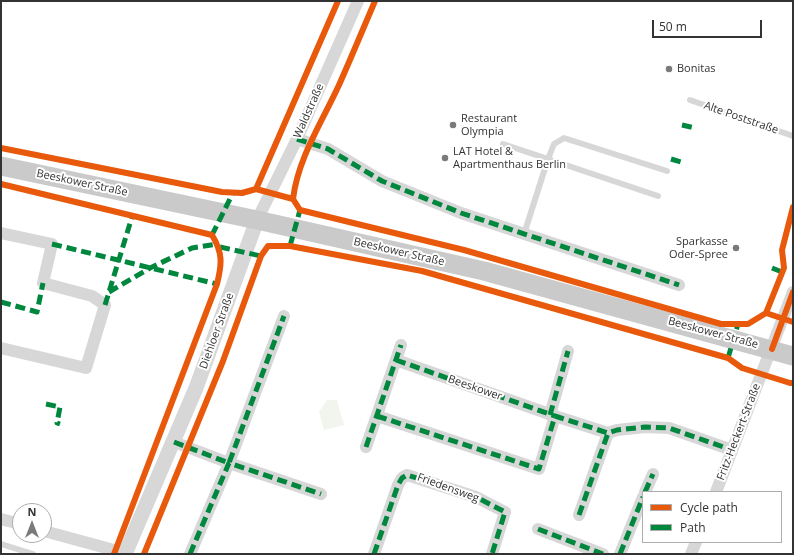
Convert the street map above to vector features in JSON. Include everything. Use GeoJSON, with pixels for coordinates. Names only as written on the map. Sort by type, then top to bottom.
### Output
{"type":"FeatureCollection","features":[{"type":"Feature","properties":{"kind":"main road","name":"Beeskower Straße"},"geometry":{"type":"LineString","coordinates":[[1,166],[257,220],[484,271],[793,356]]}},
{"type":"Feature","properties":{"kind":"street","name":"Waldstraße"},"geometry":{"type":"LineString","coordinates":[[257,220],[296,139],[358,1]]}},
{"type":"Feature","properties":{"kind":"street"},"geometry":{"type":"LineString","coordinates":[[296,139],[328,149],[382,181],[461,213],[679,285]]}},
{"type":"Feature","properties":{"kind":"street","name":"Diehloer Straße"},"geometry":{"type":"LineString","coordinates":[[125,553],[174,442],[206,362],[257,220]]}},
{"type":"Feature","properties":{"kind":"street"},"geometry":{"type":"LineString","coordinates":[[1,233],[52,244],[43,283],[92,296],[106,305],[86,368],[1,348]]}},
{"type":"Feature","properties":{"kind":"street"},"geometry":{"type":"LineString","coordinates":[[772,349],[793,292]]}},
{"type":"Feature","properties":{"kind":"street"},"geometry":{"type":"LineString","coordinates":[[190,554],[229,463],[284,316]]}},
{"type":"Feature","properties":{"kind":"street"},"geometry":{"type":"LineString","coordinates":[[366,448],[401,345]]}},
{"type":"Feature","properties":{"kind":"street","name":"Fritz-Heckert-Straße"},"geometry":{"type":"LineString","coordinates":[[716,491],[772,349]]}},
{"type":"Feature","properties":{"kind":"street"},"geometry":{"type":"LineString","coordinates":[[377,416],[539,469],[568,351]]}},
{"type":"Feature","properties":{"kind":"street","name":"Beeskower"},"geometry":{"type":"LineString","coordinates":[[396,360],[552,415]]}},
{"type":"Feature","properties":{"kind":"street"},"geometry":{"type":"LineString","coordinates":[[552,415],[608,434],[617,430],[645,427],[669,428],[732,450]]}},
{"type":"Feature","properties":{"kind":"street"},"geometry":{"type":"LineString","coordinates":[[580,515],[608,434]]}},
{"type":"Feature","properties":{"kind":"street"},"geometry":{"type":"LineString","coordinates":[[174,442],[229,463],[321,494]]}},
{"type":"Feature","properties":{"kind":"street"},"geometry":{"type":"LineString","coordinates":[[645,491],[653,474]]}},
{"type":"Feature","properties":{"kind":"street","name":"Friedensweg"},"geometry":{"type":"LineString","coordinates":[[374,554],[398,485],[402,478],[407,475],[476,497],[505,512],[492,554]]}},
{"type":"Feature","properties":{"kind":"street"},"geometry":{"type":"LineString","coordinates":[[620,554],[642,499]]}},
{"type":"Feature","properties":{"kind":"street"},"geometry":{"type":"LineString","coordinates":[[1,519],[12,522]]}},
{"type":"Feature","properties":{"kind":"street"},"geometry":{"type":"LineString","coordinates":[[538,530],[603,554]]}},
{"type":"Feature","properties":{"kind":"street"},"geometry":{"type":"LineString","coordinates":[[52,533],[125,553]]}},
{"type":"Feature","properties":{"kind":"street"},"geometry":{"type":"LineString","coordinates":[[691,554],[696,543]]}},
{"type":"Feature","properties":{"kind":"lane","name":"Alte Poststraße"},"geometry":{"type":"LineString","coordinates":[[690,100],[793,136]]}},
{"type":"Feature","properties":{"kind":"lane"},"geometry":{"type":"LineString","coordinates":[[524,234],[554,144],[564,138],[667,171]]}},
{"type":"Feature","properties":{"kind":"lane"},"geometry":{"type":"LineString","coordinates":[[503,144],[658,196]]}},
{"type":"Feature","properties":{"kind":"lane"},"geometry":{"type":"LineString","coordinates":[[1,544],[33,554]]}},
{"type":"Feature","properties":{"kind":"shaded area"},"geometry":{"type":"Polygon","coordinates":[[[327,400],[337,400],[344,425],[324,430],[319,412],[327,400]]]}},
{"type":"Feature","properties":{"kind":"marked path"},"geometry":{"type":"LineString","coordinates":[[682,125],[695,128]]}},
{"type":"Feature","properties":{"kind":"marked path"},"geometry":{"type":"LineString","coordinates":[[297,139],[328,149],[382,181],[461,213],[679,285]]}},
{"type":"Feature","properties":{"kind":"marked path"},"geometry":{"type":"LineString","coordinates":[[671,159],[684,163]]}},
{"type":"Feature","properties":{"kind":"marked path"},"geometry":{"type":"LineString","coordinates":[[212,235],[233,193]]}},
{"type":"Feature","properties":{"kind":"marked path"},"geometry":{"type":"LineString","coordinates":[[290,246],[300,210]]}},
{"type":"Feature","properties":{"kind":"marked path"},"geometry":{"type":"LineString","coordinates":[[105,305],[132,217]]}},
{"type":"Feature","properties":{"kind":"marked path"},"geometry":{"type":"LineString","coordinates":[[52,244],[217,284]]}},
{"type":"Feature","properties":{"kind":"marked path"},"geometry":{"type":"LineString","coordinates":[[109,292],[150,268],[192,248],[218,244]]}},
{"type":"Feature","properties":{"kind":"marked path"},"geometry":{"type":"LineString","coordinates":[[220,247],[261,256]]}},
{"type":"Feature","properties":{"kind":"marked path"},"geometry":{"type":"LineString","coordinates":[[772,268],[782,272]]}},
{"type":"Feature","properties":{"kind":"marked path"},"geometry":{"type":"LineString","coordinates":[[1,302],[37,312],[43,283]]}},
{"type":"Feature","properties":{"kind":"marked path"},"geometry":{"type":"LineString","coordinates":[[174,442],[229,463],[284,316]]}},
{"type":"Feature","properties":{"kind":"marked path"},"geometry":{"type":"LineString","coordinates":[[728,358],[738,324]]}},
{"type":"Feature","properties":{"kind":"marked path"},"geometry":{"type":"LineString","coordinates":[[366,447],[401,345]]}},
{"type":"Feature","properties":{"kind":"marked path"},"geometry":{"type":"LineString","coordinates":[[550,415],[568,351]]}},
{"type":"Feature","properties":{"kind":"marked path"},"geometry":{"type":"LineString","coordinates":[[396,360],[555,416]]}},
{"type":"Feature","properties":{"kind":"marked path"},"geometry":{"type":"LineString","coordinates":[[46,404],[60,407],[57,423],[60,424]]}},
{"type":"Feature","properties":{"kind":"marked path"},"geometry":{"type":"LineString","coordinates":[[377,416],[539,469],[555,416],[608,433],[617,430],[645,427],[669,428],[732,450]]}},
{"type":"Feature","properties":{"kind":"marked path"},"geometry":{"type":"LineString","coordinates":[[579,515],[608,433]]}},
{"type":"Feature","properties":{"kind":"marked path"},"geometry":{"type":"LineString","coordinates":[[190,554],[229,463],[321,494]]}},
{"type":"Feature","properties":{"kind":"marked path"},"geometry":{"type":"LineString","coordinates":[[645,491],[653,474]]}},
{"type":"Feature","properties":{"kind":"marked path"},"geometry":{"type":"LineString","coordinates":[[374,554],[398,485],[402,478],[407,475],[476,497],[505,512],[492,554]]}},
{"type":"Feature","properties":{"kind":"marked path"},"geometry":{"type":"LineString","coordinates":[[620,554],[642,499]]}},
{"type":"Feature","properties":{"kind":"marked path"},"geometry":{"type":"LineString","coordinates":[[538,529],[603,554]]}},
{"type":"Feature","properties":{"kind":"cycle path"},"geometry":{"type":"LineString","coordinates":[[256,189],[338,1]]}},
{"type":"Feature","properties":{"kind":"cycle path"},"geometry":{"type":"LineString","coordinates":[[293,199],[305,155],[339,85],[375,1]]}},
{"type":"Feature","properties":{"kind":"cycle path"},"geometry":{"type":"LineString","coordinates":[[1,148],[222,192],[242,193],[256,189],[293,199],[300,210],[464,250],[721,324],[748,324],[766,313],[793,322]]}},
{"type":"Feature","properties":{"kind":"cycle path"},"geometry":{"type":"LineString","coordinates":[[1,184],[212,235],[216,241],[220,253],[221,264],[217,284],[114,554]]}},
{"type":"Feature","properties":{"kind":"cycle path"},"geometry":{"type":"LineString","coordinates":[[766,313],[784,268],[782,250],[793,207]]}},
{"type":"Feature","properties":{"kind":"cycle path"},"geometry":{"type":"LineString","coordinates":[[144,554],[223,361],[261,256],[268,246],[290,246],[422,271],[728,358],[742,368],[793,383]]}},
{"type":"Feature","properties":{"kind":"cycle path"},"geometry":{"type":"LineString","coordinates":[[772,349],[793,292]]}},
{"type":"Feature","properties":{"kind":"place","name":"Bonitas"},"geometry":{"type":"Point","coordinates":[669,69]}},
{"type":"Feature","properties":{"kind":"place","name":"Restaurant Olympia"},"geometry":{"type":"Point","coordinates":[453,125]}},
{"type":"Feature","properties":{"kind":"place","name":"LAT Hotel & Apartmenthaus Berlin"},"geometry":{"type":"Point","coordinates":[445,158]}},
{"type":"Feature","properties":{"kind":"place","name":"Sparkasse Oder-Spree"},"geometry":{"type":"Point","coordinates":[736,248]}}]}
